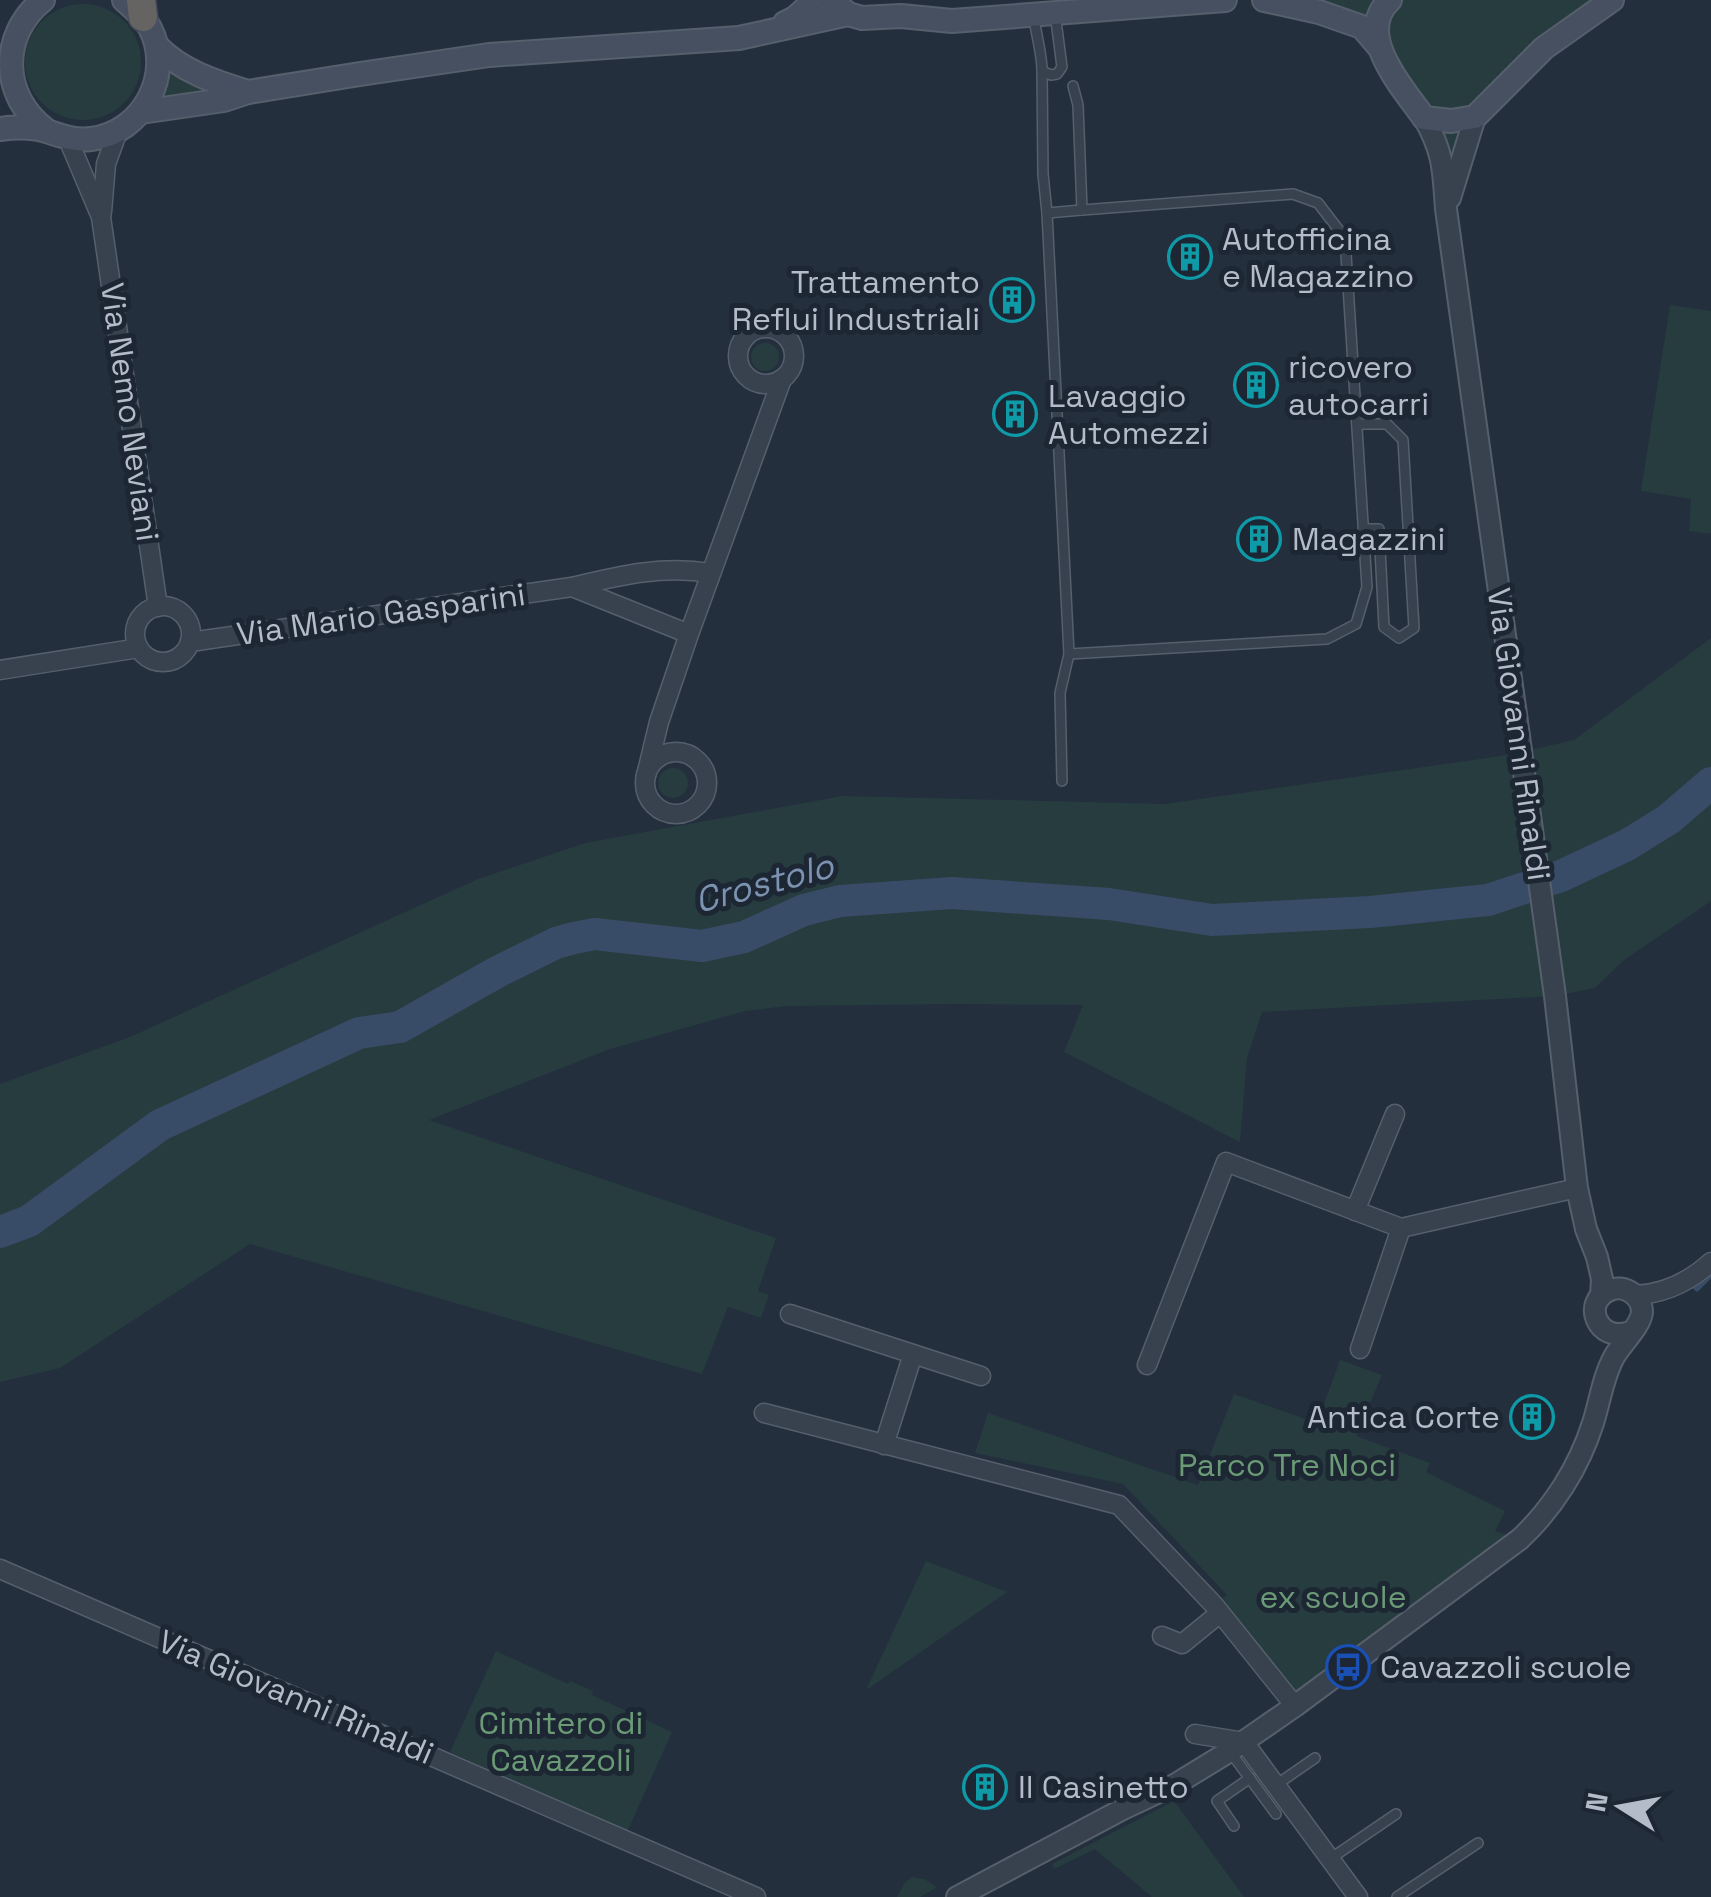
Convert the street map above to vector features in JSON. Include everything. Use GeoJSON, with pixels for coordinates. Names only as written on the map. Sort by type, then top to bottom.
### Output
{"type":"FeatureCollection","features":[{"type":"Feature","properties":{"kind":"main road"},"geometry":{"type":"LineString","coordinates":[[43,0],[19,23],[5,47],[9,83],[17,102],[30,118],[57,135]]}},
{"type":"Feature","properties":{"kind":"main road"},"geometry":{"type":"LineString","coordinates":[[773,29],[795,18],[815,0]]}},
{"type":"Feature","properties":{"kind":"main road"},"geometry":{"type":"LineString","coordinates":[[877,17],[890,14],[904,0]]}},
{"type":"Feature","properties":{"kind":"main road"},"geometry":{"type":"LineString","coordinates":[[920,0],[939,18]]}},
{"type":"Feature","properties":{"kind":"main road"},"geometry":{"type":"LineString","coordinates":[[142,112],[489,55],[739,38],[812,24],[840,7],[862,18],[952,21],[1225,0]]}},
{"type":"Feature","properties":{"kind":"main road"},"geometry":{"type":"LineString","coordinates":[[1264,0],[1320,12],[1362,27],[1380,48]]}},
{"type":"Feature","properties":{"kind":"main road"},"geometry":{"type":"LineString","coordinates":[[1390,0],[1379,20],[1385,62],[1424,118],[1450,121],[1475,117],[1544,48],[1612,0]]}},
{"type":"Feature","properties":{"kind":"main road"},"geometry":{"type":"LineString","coordinates":[[136,6],[156,46],[172,61],[248,92]]}},
{"type":"Feature","properties":{"kind":"main road"},"geometry":{"type":"LineString","coordinates":[[0,128],[20,126],[94,139],[118,132],[142,112],[153,92],[158,69],[156,46]]}},
{"type":"Feature","properties":{"kind":"street","name":"Via Giovanni Rinaldi"},"geometry":{"type":"LineString","coordinates":[[1446,210],[1475,117]]}},
{"type":"Feature","properties":{"kind":"street","name":"Via Giovanni Rinaldi"},"geometry":{"type":"LineString","coordinates":[[1424,118],[1443,161],[1446,210],[1578,1188],[1602,1279],[1601,1296]]}},
{"type":"Feature","properties":{"kind":"street","name":"Via Nemo Neviani"},"geometry":{"type":"LineString","coordinates":[[118,132],[106,164],[101,217],[158,606]]}},
{"type":"Feature","properties":{"kind":"street","name":"Via Nemo Neviani"},"geometry":{"type":"LineString","coordinates":[[57,135],[101,217]]}},
{"type":"Feature","properties":{"kind":"street"},"geometry":{"type":"LineString","coordinates":[[760,328],[770,328],[779,331],[792,345],[793,364],[782,379],[760,384],[744,374],[738,356],[744,338],[760,328]]}},
{"type":"Feature","properties":{"kind":"street"},"geometry":{"type":"LineString","coordinates":[[660,722],[668,740],[700,762],[708,782],[702,801],[684,813],[674,814],[655,806],[646,787],[646,776],[660,722],[689,634],[782,379]]}},
{"type":"Feature","properties":{"kind":"street"},"geometry":{"type":"LineString","coordinates":[[760,384],[768,414]]}},
{"type":"Feature","properties":{"kind":"street","name":"Via Mario Gasparini"},"geometry":{"type":"LineString","coordinates":[[190,642],[572,587],[627,574],[679,568],[710,574]]}},
{"type":"Feature","properties":{"kind":"street","name":"Via Mario Gasparini"},"geometry":{"type":"LineString","coordinates":[[572,587],[689,634]]}},
{"type":"Feature","properties":{"kind":"street"},"geometry":{"type":"LineString","coordinates":[[158,606],[168,606],[184,615],[191,632],[190,642],[171,661],[152,660],[136,640],[138,622],[158,606]]}},
{"type":"Feature","properties":{"kind":"street"},"geometry":{"type":"LineString","coordinates":[[0,670],[139,648]]}},
{"type":"Feature","properties":{"kind":"street"},"geometry":{"type":"LineString","coordinates":[[646,776],[655,760],[682,752]]}},
{"type":"Feature","properties":{"kind":"street"},"geometry":{"type":"LineString","coordinates":[[1355,1210],[1395,1114]]}},
{"type":"Feature","properties":{"kind":"street"},"geometry":{"type":"LineString","coordinates":[[1147,1365],[1226,1162],[1401,1228],[1578,1188]]}},
{"type":"Feature","properties":{"kind":"street"},"geometry":{"type":"LineString","coordinates":[[1360,1349],[1401,1228]]}},
{"type":"Feature","properties":{"kind":"street"},"geometry":{"type":"LineString","coordinates":[[1597,1258],[1609,1276],[1640,1302],[1636,1325]]}},
{"type":"Feature","properties":{"kind":"street"},"geometry":{"type":"LineString","coordinates":[[1603,1385],[1602,1328],[1595,1315],[1601,1296],[1614,1288],[1658,1293],[1696,1275],[1711,1262]]}},
{"type":"Feature","properties":{"kind":"street"},"geometry":{"type":"LineString","coordinates":[[957,1897],[1176,1784],[1237,1746],[1520,1539],[1537,1522],[1581,1456],[1613,1359],[1658,1293]]}},
{"type":"Feature","properties":{"kind":"street"},"geometry":{"type":"LineString","coordinates":[[790,1314],[981,1376]]}},
{"type":"Feature","properties":{"kind":"street"},"geometry":{"type":"LineString","coordinates":[[1602,1328],[1615,1335],[1636,1325]]}},
{"type":"Feature","properties":{"kind":"street"},"geometry":{"type":"LineString","coordinates":[[884,1445],[913,1354]]}},
{"type":"Feature","properties":{"kind":"street"},"geometry":{"type":"LineString","coordinates":[[764,1414],[1120,1505],[1220,1613],[1294,1706]]}},
{"type":"Feature","properties":{"kind":"street","name":"Via Giovanni Rinaldi"},"geometry":{"type":"LineString","coordinates":[[0,1569],[756,1897]]}},
{"type":"Feature","properties":{"kind":"street"},"geometry":{"type":"LineString","coordinates":[[1162,1636],[1182,1644],[1220,1613]]}},
{"type":"Feature","properties":{"kind":"street"},"geometry":{"type":"LineString","coordinates":[[1195,1734],[1237,1746],[1276,1786],[1358,1897]]}},
{"type":"Feature","properties":{"kind":"lane"},"geometry":{"type":"LineString","coordinates":[[1044,14],[1037,42],[1042,56],[1043,174],[1069,654],[1060,693],[1062,781]]}},
{"type":"Feature","properties":{"kind":"lane"},"geometry":{"type":"LineString","coordinates":[[1042,71],[1057,74],[1062,68],[1044,14]]}},
{"type":"Feature","properties":{"kind":"lane"},"geometry":{"type":"LineString","coordinates":[[1073,86],[1078,104],[1082,210]]}},
{"type":"Feature","properties":{"kind":"lane"},"geometry":{"type":"LineString","coordinates":[[1047,213],[1293,194],[1318,204],[1346,238],[1366,587],[1356,624],[1327,638],[1069,654]]}},
{"type":"Feature","properties":{"kind":"lane"},"geometry":{"type":"LineString","coordinates":[[1356,424],[1387,424],[1403,440],[1414,628],[1398,638],[1384,627],[1379,529],[1363,529]]}},
{"type":"Feature","properties":{"kind":"lane"},"geometry":{"type":"LineString","coordinates":[[1237,1746],[1250,1778],[1276,1814]]}},
{"type":"Feature","properties":{"kind":"lane"},"geometry":{"type":"LineString","coordinates":[[1276,1786],[1315,1758]]}},
{"type":"Feature","properties":{"kind":"lane"},"geometry":{"type":"LineString","coordinates":[[1234,1826],[1216,1800],[1250,1778]]}},
{"type":"Feature","properties":{"kind":"lane"},"geometry":{"type":"LineString","coordinates":[[1330,1859],[1396,1814]]}},
{"type":"Feature","properties":{"kind":"lane"},"geometry":{"type":"LineString","coordinates":[[1397,1897],[1478,1843]]}},
{"type":"Feature","properties":{"kind":"green space"},"geometry":{"type":"Polygon","coordinates":[[[1264,0],[1612,0],[1475,117],[1446,209],[1443,161],[1362,27],[1264,0]]]}},
{"type":"Feature","properties":{"kind":"green space"},"geometry":{"type":"Polygon","coordinates":[[[83,4],[105,9],[124,21],[136,40],[141,62],[136,84],[124,103],[105,115],[83,120],[61,115],[42,103],[30,84],[25,62],[30,40],[42,21],[61,9],[83,4]]]}},
{"type":"Feature","properties":{"kind":"green space"},"geometry":{"type":"Polygon","coordinates":[[[170,71],[215,89],[164,96],[170,71]]]}},
{"type":"Feature","properties":{"kind":"green space"},"geometry":{"type":"Polygon","coordinates":[[[1670,305],[1711,311],[1711,534],[1689,531],[1691,499],[1641,491],[1670,305]]]}},
{"type":"Feature","properties":{"kind":"green space"},"geometry":{"type":"Polygon","coordinates":[[[765,343],[775,347],[779,357],[775,367],[765,371],[755,367],[751,357],[755,347],[765,343]]]}},
{"type":"Feature","properties":{"kind":"green space"},"geometry":{"type":"Polygon","coordinates":[[[1711,638],[1711,901],[1624,960],[1595,988],[1555,996],[1262,1012],[1247,1058],[1240,1142],[1064,1052],[1083,1005],[786,1006],[745,1011],[610,1049],[429,1120],[776,1238],[758,1291],[769,1295],[761,1318],[728,1307],[702,1374],[250,1244],[60,1368],[0,1382],[0,1084],[130,1037],[478,879],[585,843],[842,796],[1165,804],[1508,755],[1574,740],[1711,638]]]}},
{"type":"Feature","properties":{"kind":"green space"},"geometry":{"type":"Polygon","coordinates":[[[673,768],[684,772],[688,783],[684,794],[673,798],[662,794],[658,783],[662,772],[673,768]]]}},
{"type":"Feature","properties":{"kind":"green space"},"geometry":{"type":"Polygon","coordinates":[[[1340,1360],[1382,1375],[1356,1436],[1430,1463],[1426,1472],[1505,1511],[1495,1531],[1520,1539],[1295,1706],[1214,1605],[1227,1595],[1123,1484],[975,1453],[988,1413],[1198,1485],[1234,1394],[1317,1423],[1340,1360]]]}},
{"type":"Feature","properties":{"kind":"green space"},"geometry":{"type":"Polygon","coordinates":[[[926,1561],[1007,1592],[866,1690],[926,1561]]]}},
{"type":"Feature","properties":{"kind":"green space","name":"Cimitero di Cavazzoli"},"geometry":{"type":"Polygon","coordinates":[[[496,1651],[568,1684],[570,1681],[593,1691],[592,1695],[672,1732],[627,1832],[450,1752],[496,1651]]]}},
{"type":"Feature","properties":{"kind":"green space"},"geometry":{"type":"Polygon","coordinates":[[[1174,1801],[1244,1897],[1152,1897],[1095,1849],[1054,1869],[1052,1864],[1174,1801]]]}},
{"type":"Feature","properties":{"kind":"green space"},"geometry":{"type":"Polygon","coordinates":[[[912,1877],[937,1887],[920,1897],[897,1897],[912,1877]]]}},
{"type":"Feature","properties":{"kind":"waterway","name":"Crostolo"},"geometry":{"type":"LineString","coordinates":[[0,1232],[29,1221],[160,1125],[359,1033],[400,1027],[499,971],[574,938],[595,934],[702,946],[744,937],[804,910],[840,901],[952,893],[1109,904],[1212,920],[1370,912],[1488,900],[1561,876],[1627,845],[1669,819],[1711,783]]}},
{"type":"Feature","properties":{"kind":"waterway"},"geometry":{"type":"LineString","coordinates":[[1694,1286],[1697,1289],[1711,1275]]}},
{"type":"Feature","properties":{"kind":"place","name":"Autofficina e Magazzino"},"geometry":{"type":"Point","coordinates":[1190,257]}},
{"type":"Feature","properties":{"kind":"place","name":"Trattamento Reflui Industriali"},"geometry":{"type":"Point","coordinates":[1012,300]}},
{"type":"Feature","properties":{"kind":"place","name":"ricovero autocarri"},"geometry":{"type":"Point","coordinates":[1256,385]}},
{"type":"Feature","properties":{"kind":"place","name":"Lavaggio Automezzi"},"geometry":{"type":"Point","coordinates":[1015,414]}},
{"type":"Feature","properties":{"kind":"place","name":"Magazzini"},"geometry":{"type":"Point","coordinates":[1259,539]}},
{"type":"Feature","properties":{"kind":"place","name":"Antica Corte"},"geometry":{"type":"Point","coordinates":[1532,1417]}},
{"type":"Feature","properties":{"kind":"place","name":"Cavazzoli scuole"},"geometry":{"type":"Point","coordinates":[1348,1667]}},
{"type":"Feature","properties":{"kind":"place","name":"Il Casinetto"},"geometry":{"type":"Point","coordinates":[985,1787]}},
{"type":"Feature","properties":{"kind":"park label","name":"Parco Tre Noci"},"geometry":{"type":"Point","coordinates":[1287,1465]}},
{"type":"Feature","properties":{"kind":"park label","name":"ex scuole"},"geometry":{"type":"Point","coordinates":[1333,1597]}}]}
